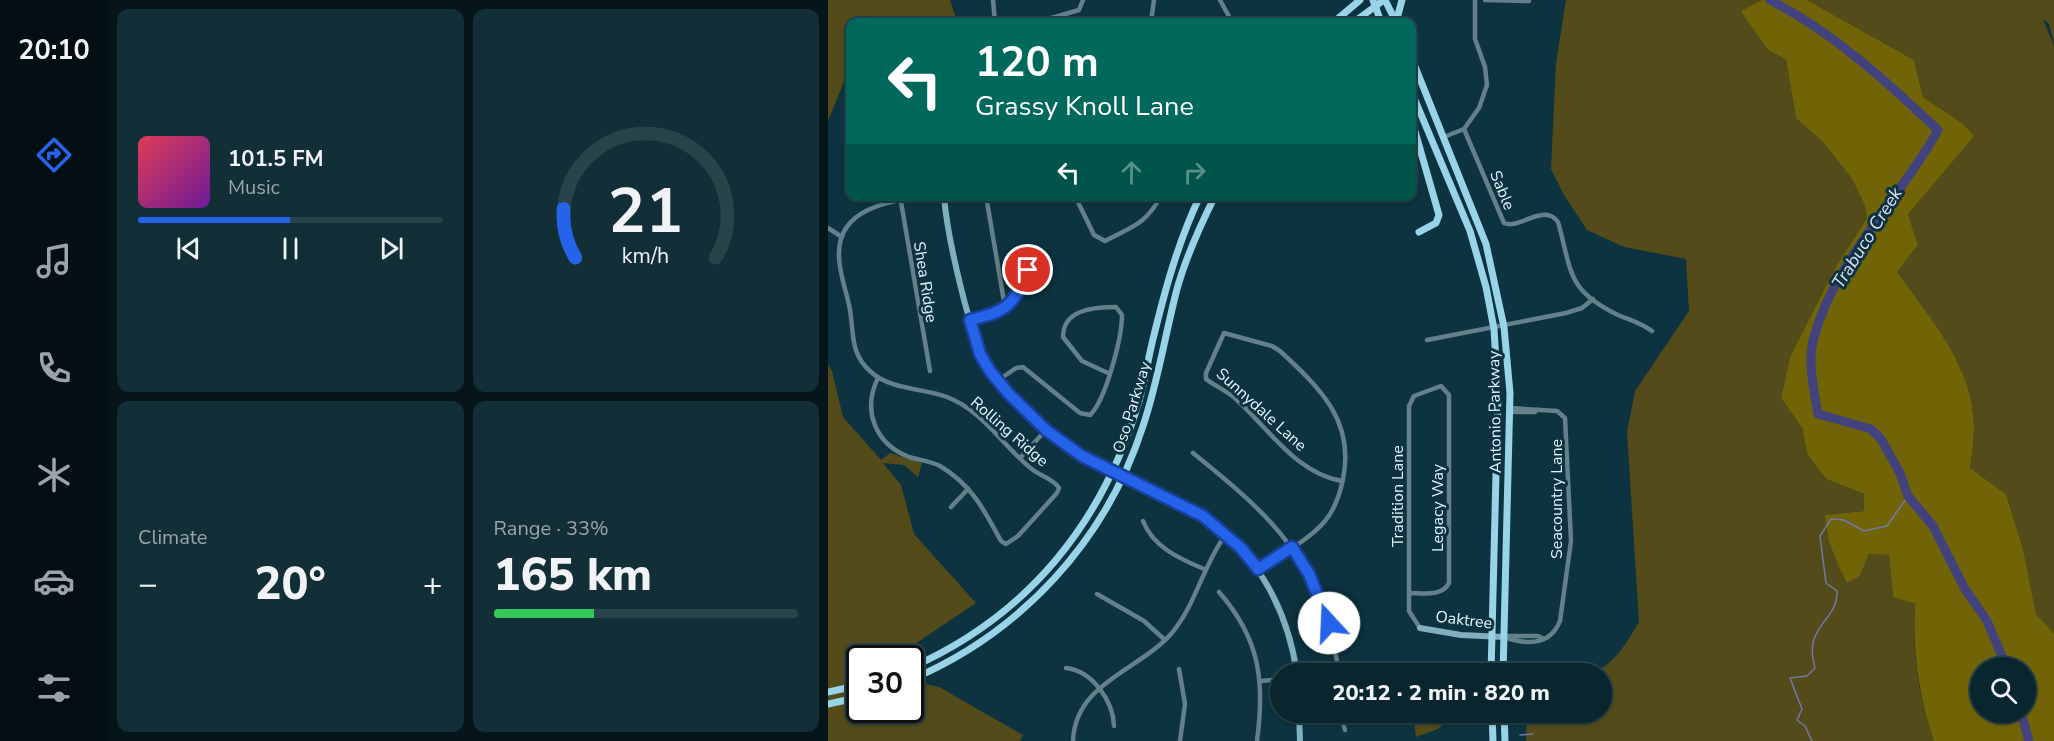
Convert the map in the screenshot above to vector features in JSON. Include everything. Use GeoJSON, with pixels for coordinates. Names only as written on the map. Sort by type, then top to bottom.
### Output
{"type":"FeatureCollection","features":[{"type":"Feature","properties":{"kind":"main road"},"geometry":{"type":"LineString","coordinates":[[1339,18],[1360,0]]}},
{"type":"Feature","properties":{"kind":"main road"},"geometry":{"type":"LineString","coordinates":[[1358,18],[1374,3],[1384,0],[1394,18]]}},
{"type":"Feature","properties":{"kind":"main road"},"geometry":{"type":"LineString","coordinates":[[1397,18],[1402,0]]}},
{"type":"Feature","properties":{"kind":"main road"},"geometry":{"type":"LineString","coordinates":[[1374,3],[1380,18]]}},
{"type":"Feature","properties":{"kind":"main road","name":"Antonio Parkway"},"geometry":{"type":"LineString","coordinates":[[1416,69],[1486,244],[1504,327],[1510,410],[1503,663]]}},
{"type":"Feature","properties":{"kind":"main road","name":"Antonio Parkway"},"geometry":{"type":"LineString","coordinates":[[1416,103],[1470,231],[1486,287],[1494,329],[1498,394],[1491,663]]}},
{"type":"Feature","properties":{"kind":"main road"},"geometry":{"type":"LineString","coordinates":[[1416,134],[1440,215],[1436,223],[1419,232]]}},
{"type":"Feature","properties":{"kind":"main road","name":"Oso Parkway"},"geometry":{"type":"LineString","coordinates":[[924,661],[965,639],[1010,607],[1030,589],[1077,534],[1115,472],[1140,399],[1170,274],[1198,201]]}},
{"type":"Feature","properties":{"kind":"main road","name":"Oso Parkway"},"geometry":{"type":"LineString","coordinates":[[924,673],[975,646],[1034,600],[1082,547],[1124,476],[1149,406],[1178,287],[1213,201]]}},
{"type":"Feature","properties":{"kind":"main road"},"geometry":{"type":"LineString","coordinates":[[828,692],[846,688]]}},
{"type":"Feature","properties":{"kind":"main road"},"geometry":{"type":"LineString","coordinates":[[828,704],[846,700]]}},
{"type":"Feature","properties":{"kind":"main road"},"geometry":{"type":"LineString","coordinates":[[1492,723],[1493,741]]}},
{"type":"Feature","properties":{"kind":"main road"},"geometry":{"type":"LineString","coordinates":[[1504,723],[1505,741]]}},
{"type":"Feature","properties":{"kind":"street"},"geometry":{"type":"LineString","coordinates":[[993,0],[995,18]]}},
{"type":"Feature","properties":{"kind":"street"},"geometry":{"type":"LineString","coordinates":[[1050,18],[1079,10],[1083,0]]}},
{"type":"Feature","properties":{"kind":"street"},"geometry":{"type":"LineString","coordinates":[[1152,18],[1154,0]]}},
{"type":"Feature","properties":{"kind":"street"},"geometry":{"type":"LineString","coordinates":[[1220,0],[1230,18]]}},
{"type":"Feature","properties":{"kind":"street"},"geometry":{"type":"LineString","coordinates":[[1444,136],[1464,129],[1479,108],[1487,86],[1485,68],[1475,39],[1475,0]]}},
{"type":"Feature","properties":{"kind":"street"},"geometry":{"type":"LineString","coordinates":[[1485,0],[1529,1]]}},
{"type":"Feature","properties":{"kind":"street","name":"Sable"},"geometry":{"type":"LineString","coordinates":[[1464,129],[1503,223],[1509,225],[1544,214],[1556,219],[1574,283],[1593,299],[1652,331]]}},
{"type":"Feature","properties":{"kind":"street"},"geometry":{"type":"LineString","coordinates":[[892,201],[865,211],[854,218],[842,237],[839,256],[850,310],[853,348],[865,367],[878,378],[871,405],[875,428],[881,439],[903,454],[940,466],[968,489],[951,507]]}},
{"type":"Feature","properties":{"kind":"street","name":"Shea Ridge"},"geometry":{"type":"LineString","coordinates":[[901,201],[930,371]]}},
{"type":"Feature","properties":{"kind":"street"},"geometry":{"type":"LineString","coordinates":[[945,201],[970,320],[980,354],[997,381],[1046,430],[1072,450],[1189,507],[1226,534],[1258,569],[1285,620],[1295,663]]}},
{"type":"Feature","properties":{"kind":"street"},"geometry":{"type":"LineString","coordinates":[[987,201],[1005,307]]}},
{"type":"Feature","properties":{"kind":"street"},"geometry":{"type":"LineString","coordinates":[[1077,201],[1094,235],[1105,242],[1141,224],[1150,216],[1158,201]]}},
{"type":"Feature","properties":{"kind":"street"},"geometry":{"type":"LineString","coordinates":[[828,228],[842,237]]}},
{"type":"Feature","properties":{"kind":"street"},"geometry":{"type":"LineString","coordinates":[[970,320],[989,315],[1005,307],[1021,291],[1028,270]]}},
{"type":"Feature","properties":{"kind":"street"},"geometry":{"type":"LineString","coordinates":[[1427,340],[1566,314],[1582,308],[1593,299]]}},
{"type":"Feature","properties":{"kind":"street"},"geometry":{"type":"LineString","coordinates":[[997,381],[1016,368],[1023,367],[1080,412],[1090,414],[1097,408],[1108,373],[1122,322],[1120,311],[1116,307],[1086,308],[1073,316],[1063,332],[1065,342],[1082,361],[1108,373]]}},
{"type":"Feature","properties":{"kind":"street","name":"Sunnydale Lane"},"geometry":{"type":"LineString","coordinates":[[1224,333],[1263,343],[1280,351],[1331,405],[1345,436],[1346,458],[1342,481],[1314,471],[1273,438],[1235,398],[1206,379],[1206,372],[1224,333]]}},
{"type":"Feature","properties":{"kind":"street","name":"Rolling Ridge"},"geometry":{"type":"LineString","coordinates":[[878,378],[950,398],[982,420],[1032,469],[1057,483],[1059,488],[1039,514],[1011,542],[1006,544],[1001,541],[984,507],[968,489]]}},
{"type":"Feature","properties":{"kind":"street","name":"Tradition Lane"},"geometry":{"type":"LineString","coordinates":[[1419,628],[1408,611],[1410,400],[1436,387],[1446,389]]}},
{"type":"Feature","properties":{"kind":"street","name":"Legacy Way"},"geometry":{"type":"LineString","coordinates":[[1409,593],[1439,593],[1446,589],[1449,583],[1449,394],[1446,389]]}},
{"type":"Feature","properties":{"kind":"street","name":"Seacountry Lane"},"geometry":{"type":"LineString","coordinates":[[1504,637],[1518,642],[1539,643],[1555,633],[1560,621],[1571,542],[1568,431],[1562,414],[1537,410],[1535,412],[1510,410]]}},
{"type":"Feature","properties":{"kind":"street"},"geometry":{"type":"LineString","coordinates":[[1022,457],[1046,430]]}},
{"type":"Feature","properties":{"kind":"street"},"geometry":{"type":"LineString","coordinates":[[1193,453],[1252,501],[1273,522],[1292,547],[1316,587],[1334,640],[1337,663]]}},
{"type":"Feature","properties":{"kind":"street"},"geometry":{"type":"LineString","coordinates":[[1258,569],[1292,547],[1327,519],[1336,503],[1342,481]]}},
{"type":"Feature","properties":{"kind":"street"},"geometry":{"type":"LineString","coordinates":[[1143,521],[1148,535],[1157,543],[1204,569]]}},
{"type":"Feature","properties":{"kind":"street"},"geometry":{"type":"LineString","coordinates":[[1073,741],[1077,717],[1098,688],[1137,663],[1165,640],[1191,603],[1204,569],[1226,534]]}},
{"type":"Feature","properties":{"kind":"street"},"geometry":{"type":"LineString","coordinates":[[1219,592],[1245,626],[1253,644],[1261,681],[1257,741]]}},
{"type":"Feature","properties":{"kind":"street"},"geometry":{"type":"LineString","coordinates":[[1097,594],[1144,621],[1165,640]]}},
{"type":"Feature","properties":{"kind":"street","name":"Oaktree"},"geometry":{"type":"LineString","coordinates":[[1419,628],[1504,637]]}},
{"type":"Feature","properties":{"kind":"street"},"geometry":{"type":"LineString","coordinates":[[1066,668],[1076,669],[1085,674],[1098,688],[1112,709],[1114,726]]}},
{"type":"Feature","properties":{"kind":"street"},"geometry":{"type":"LineString","coordinates":[[1179,669],[1185,704],[1180,741]]}},
{"type":"Feature","properties":{"kind":"street"},"geometry":{"type":"LineString","coordinates":[[1261,681],[1270,680]]}},
{"type":"Feature","properties":{"kind":"street"},"geometry":{"type":"LineString","coordinates":[[1299,723],[1300,741]]}},
{"type":"Feature","properties":{"kind":"street"},"geometry":{"type":"LineString","coordinates":[[1343,723],[1345,730]]}},
{"type":"Feature","properties":{"kind":"shaded area"},"geometry":{"type":"Polygon","coordinates":[[[828,0],[950,0],[956,18],[846,18],[846,76],[828,121],[828,0]]]}},
{"type":"Feature","properties":{"kind":"shaded area"},"geometry":{"type":"Polygon","coordinates":[[[1566,0],[1762,0],[1742,11],[1767,49],[1786,60],[1796,118],[1823,142],[1852,179],[1865,206],[1867,218],[1835,268],[1790,357],[1781,398],[1802,428],[1807,454],[1826,479],[1864,494],[1864,511],[1825,515],[1845,583],[1860,576],[1869,554],[1889,555],[1893,597],[1915,604],[1914,638],[1917,674],[1934,741],[1526,741],[1527,723],[1612,723],[1612,663],[1608,663],[1624,646],[1639,622],[1627,432],[1635,391],[1689,311],[1686,259],[1624,247],[1587,230],[1564,195],[1551,169],[1556,63],[1566,0]]]}},
{"type":"Feature","properties":{"kind":"shaded area"},"geometry":{"type":"Polygon","coordinates":[[[1762,0],[1807,0],[1914,60],[1923,97],[1962,123],[1974,136],[1908,214],[1918,245],[1897,272],[1948,344],[1958,363],[1972,405],[1974,431],[1970,468],[2006,494],[2023,549],[2036,614],[2054,633],[2054,741],[1934,741],[1924,708],[1918,674],[1915,604],[1893,597],[1889,555],[1869,554],[1860,576],[1846,583],[1829,542],[1825,515],[1864,511],[1864,494],[1826,479],[1807,454],[1802,428],[1781,398],[1790,357],[1835,268],[1867,218],[1865,206],[1852,179],[1823,142],[1796,118],[1786,60],[1767,49],[1741,11],[1762,0]]]}},
{"type":"Feature","properties":{"kind":"shaded area"},"geometry":{"type":"Polygon","coordinates":[[[1807,0],[2054,0],[2054,44],[2049,24],[2043,19],[2054,46],[2054,633],[2036,614],[2023,549],[2006,494],[1970,468],[1974,431],[1972,405],[1958,364],[1948,344],[1897,272],[1918,245],[1908,214],[1962,123],[1923,97],[1914,60],[1807,0]]]}},
{"type":"Feature","properties":{"kind":"shaded area"},"geometry":{"type":"Polygon","coordinates":[[[828,364],[832,371],[843,417],[881,460],[890,453],[922,463],[918,477],[904,465],[883,463],[901,485],[914,534],[976,603],[913,645],[846,645],[846,723],[924,723],[924,684],[939,687],[1023,735],[1020,741],[828,741],[828,364]]]}},
{"type":"Feature","properties":{"kind":"shaded area"},"geometry":{"type":"Polygon","coordinates":[[[1414,723],[1445,723],[1438,729],[1416,737],[1414,723]]]}},
{"type":"Feature","properties":{"kind":"waterway","name":"Trabuco Creek"},"geometry":{"type":"LineString","coordinates":[[1770,0],[1838,43],[1879,76],[1938,130],[1923,156],[1852,256],[1837,282],[1814,337],[1811,356],[1813,386],[1818,414],[1871,429],[1881,439],[1900,473],[1908,496],[1933,526],[1965,589],[1987,621],[2002,657]]}},
{"type":"Feature","properties":{"kind":"waterway"},"geometry":{"type":"LineString","coordinates":[[1812,741],[1805,726],[1797,720],[1802,709],[1790,678],[1807,676],[1815,668],[1812,654],[1813,642],[1836,601],[1837,591],[1826,583],[1820,536],[1831,519],[1844,520],[1864,531],[1887,526],[1908,496]]}},
{"type":"Feature","properties":{"kind":"waterway","name":"Trabuco Creek"},"geometry":{"type":"LineString","coordinates":[[2024,723],[2029,741]]}},
{"type":"Feature","properties":{"kind":"waterway"},"geometry":{"type":"LineString","coordinates":[[1520,735],[1533,734]]}},
{"type":"Feature","properties":{"kind":"route"},"geometry":{"type":"LineString","coordinates":[[1028,270],[1021,291],[1011,303],[989,315],[970,320],[980,354],[997,381],[1036,422],[1072,450],[1189,507],[1226,534],[1258,569],[1292,547],[1316,587],[1329,623]]}}]}
